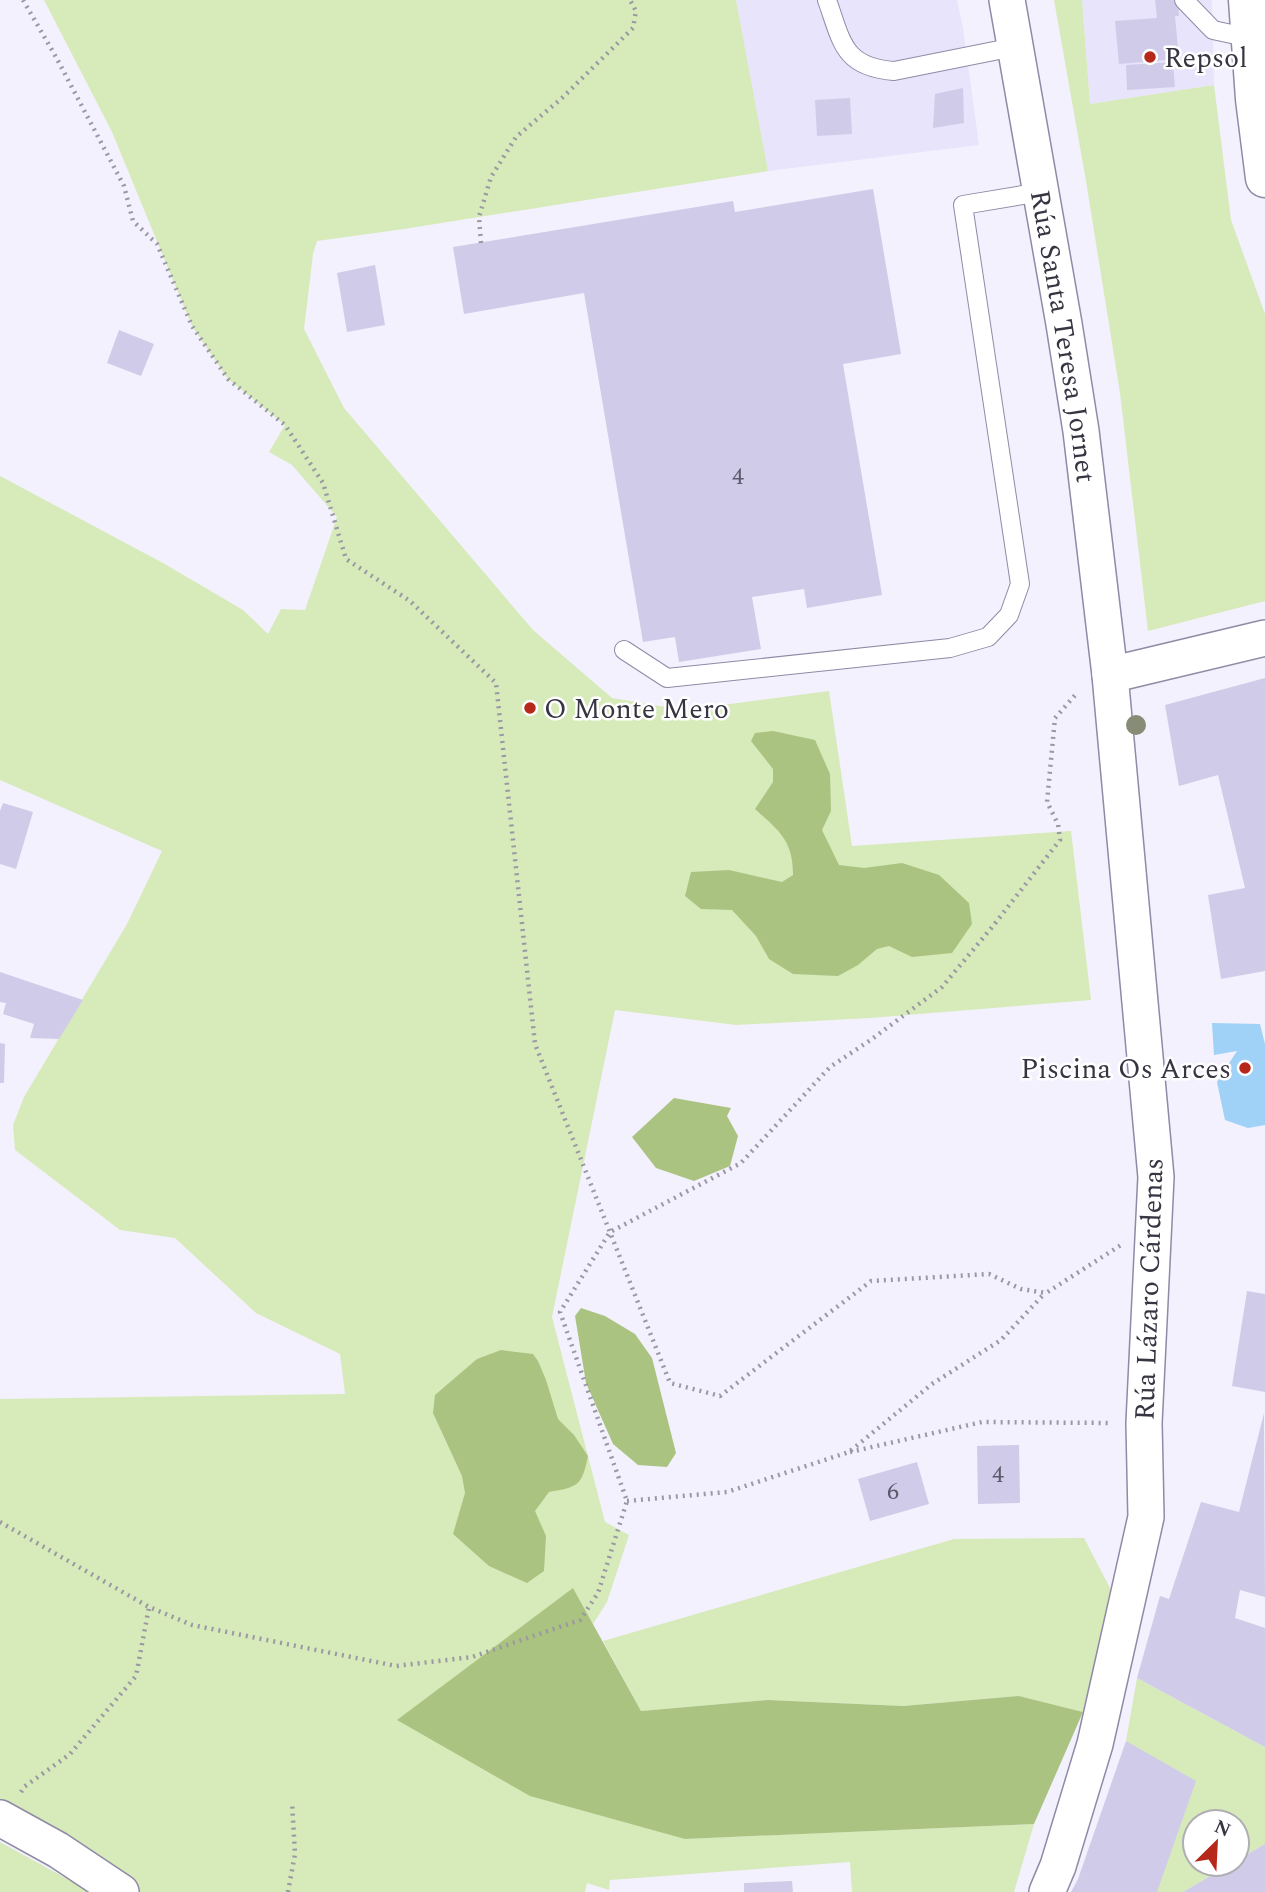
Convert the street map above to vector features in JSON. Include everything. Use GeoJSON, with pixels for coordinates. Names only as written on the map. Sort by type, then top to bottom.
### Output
{"type":"FeatureCollection","features":[{"type":"Feature","properties":{"kind":"street","name":"Rúa Santa Teresa Jornet"},"geometry":{"type":"LineString","coordinates":[[1007,0],[1081,432],[1095,683]]}},
{"type":"Feature","properties":{"kind":"street"},"geometry":{"type":"LineString","coordinates":[[1248,0],[1255,99],[1265,178]]}},
{"type":"Feature","properties":{"kind":"street"},"geometry":{"type":"LineString","coordinates":[[1095,683],[1265,638]]}},
{"type":"Feature","properties":{"kind":"street","name":"Rúa Lázaro Cárdenas"},"geometry":{"type":"LineString","coordinates":[[1047,1892],[1058,1866],[1095,1744],[1146,1517],[1144,1423],[1156,1177],[1095,683]]}},
{"type":"Feature","properties":{"kind":"street"},"geometry":{"type":"LineString","coordinates":[[3,1819],[58,1850],[121,1892]]}},
{"type":"Feature","properties":{"kind":"lane"},"geometry":{"type":"LineString","coordinates":[[827,0],[844,48],[859,62],[877,69],[894,71],[1014,47]]}},
{"type":"Feature","properties":{"kind":"lane"},"geometry":{"type":"LineString","coordinates":[[1184,0],[1213,30],[1250,38]]}},
{"type":"Feature","properties":{"kind":"lane"},"geometry":{"type":"LineString","coordinates":[[624,650],[667,678],[950,648],[988,637],[1009,615],[1020,584],[963,205],[1041,192]]}},
{"type":"Feature","properties":{"kind":"path"},"geometry":{"type":"LineString","coordinates":[[23,0],[124,186],[133,221],[158,244],[192,326],[228,379],[285,425],[323,483],[346,559],[410,601],[496,683],[535,1044],[670,1382],[720,1396],[871,1281],[989,1274],[1021,1289],[1046,1293]]}},
{"type":"Feature","properties":{"kind":"path"},"geometry":{"type":"LineString","coordinates":[[481,243],[480,217],[491,177],[516,137],[562,98],[634,28],[636,10],[630,0]]}},
{"type":"Feature","properties":{"kind":"path"},"geometry":{"type":"LineString","coordinates":[[0,1522],[149,1607],[192,1625],[396,1667],[472,1657],[580,1620],[598,1592],[627,1501],[560,1312],[610,1232],[741,1163],[830,1067],[942,987],[1060,840],[1058,824],[1047,802],[1055,718],[1095,683]]}},
{"type":"Feature","properties":{"kind":"path"},"geometry":{"type":"LineString","coordinates":[[849,1452],[932,1384],[1001,1340],[1046,1293],[1122,1244]]}},
{"type":"Feature","properties":{"kind":"path"},"geometry":{"type":"LineString","coordinates":[[627,1501],[727,1492],[849,1452],[982,1422],[1144,1423]]}},
{"type":"Feature","properties":{"kind":"path"},"geometry":{"type":"LineString","coordinates":[[3,1819],[24,1787],[70,1754],[136,1676],[149,1607]]}},
{"type":"Feature","properties":{"kind":"path"},"geometry":{"type":"LineString","coordinates":[[288,1892],[295,1854],[292,1802]]}},
{"type":"Feature","properties":{"kind":"shaded area"},"geometry":{"type":"Polygon","coordinates":[[[736,0],[957,0],[979,145],[768,171],[736,0]]]}},
{"type":"Feature","properties":{"kind":"shaded area","name":"Repsol"},"geometry":{"type":"Polygon","coordinates":[[[1082,0],[1212,0],[1214,85],[1090,104],[1082,0]]]}},
{"type":"Feature","properties":{"kind":"green space"},"geometry":{"type":"Polygon","coordinates":[[[44,0],[736,0],[768,171],[317,241],[304,329],[344,408],[533,630],[612,698],[684,710],[829,691],[852,846],[1071,831],[1091,1000],[870,1018],[736,1025],[615,1010],[552,1317],[605,1522],[629,1535],[607,1602],[593,1624],[573,1588],[684,1839],[1034,1824],[1014,1892],[852,1892],[850,1862],[610,1880],[609,1890],[587,1883],[585,1892],[137,1892],[122,1870],[0,1803],[0,1399],[345,1394],[340,1354],[256,1313],[175,1238],[120,1230],[15,1150],[13,1125],[24,1097],[127,924],[162,851],[0,780],[0,476],[163,563],[243,610],[268,634],[281,609],[305,610],[337,517],[292,465],[269,452],[285,425],[228,379],[192,326],[112,132],[44,0]]]}},
{"type":"Feature","properties":{"kind":"green space"},"geometry":{"type":"Polygon","coordinates":[[[1054,0],[1082,0],[1090,104],[1214,85],[1231,220],[1265,314],[1265,601],[1148,631],[1120,393],[1054,0]]]}},
{"type":"Feature","properties":{"kind":"green space"},"geometry":{"type":"Polygon","coordinates":[[[773,731],[815,740],[830,774],[831,811],[822,830],[839,865],[864,868],[902,863],[939,875],[969,903],[972,924],[952,953],[912,957],[889,946],[877,949],[858,965],[838,976],[793,974],[769,959],[756,936],[732,910],[701,909],[685,896],[691,872],[729,870],[782,882],[793,875],[790,853],[783,837],[755,809],[773,782],[773,769],[751,741],[755,733],[773,731]]]}},
{"type":"Feature","properties":{"kind":"green space"},"geometry":{"type":"Polygon","coordinates":[[[674,1098],[731,1108],[727,1116],[738,1136],[730,1166],[694,1181],[656,1168],[632,1137],[674,1098]]]}},
{"type":"Feature","properties":{"kind":"green space"},"geometry":{"type":"Polygon","coordinates":[[[581,1308],[605,1316],[635,1334],[652,1358],[676,1453],[667,1467],[638,1465],[613,1444],[586,1383],[575,1316],[581,1308]]]}},
{"type":"Feature","properties":{"kind":"green space"},"geometry":{"type":"Polygon","coordinates":[[[501,1350],[533,1354],[546,1380],[558,1419],[574,1435],[588,1456],[581,1479],[573,1486],[549,1492],[535,1511],[546,1536],[544,1571],[527,1583],[489,1566],[453,1534],[465,1493],[462,1476],[433,1413],[435,1395],[477,1359],[501,1350]]]}},
{"type":"Feature","properties":{"kind":"green space"},"geometry":{"type":"Polygon","coordinates":[[[1084,1538],[1113,1594],[1083,1712],[1019,1696],[903,1706],[768,1700],[641,1711],[603,1641],[954,1539],[1084,1538]]]}},
{"type":"Feature","properties":{"kind":"green space"},"geometry":{"type":"Polygon","coordinates":[[[573,1588],[641,1711],[768,1700],[903,1706],[1019,1696],[1083,1712],[1034,1824],[685,1839],[530,1796],[397,1720],[573,1588]]]}},
{"type":"Feature","properties":{"kind":"green space"},"geometry":{"type":"Polygon","coordinates":[[[1137,1678],[1265,1747],[1265,1844],[1251,1852],[1251,1808],[1181,1808],[1181,1878],[1207,1878],[1183,1892],[1157,1892],[1126,1741],[1137,1678]]]}},
{"type":"Feature","properties":{"kind":"green space"},"geometry":{"type":"Polygon","coordinates":[[[0,1842],[91,1892],[0,1892],[0,1842]]]}},
{"type":"Feature","properties":{"kind":"water","name":"Piscina Os Arces"},"geometry":{"type":"Polygon","coordinates":[[[1212,1023],[1260,1024],[1265,1044],[1265,1125],[1248,1128],[1225,1120],[1217,1082],[1237,1051],[1214,1055],[1212,1023]]]}},
{"type":"Feature","properties":{"kind":"building"},"geometry":{"type":"Polygon","coordinates":[[[1155,0],[1178,0],[1179,16],[1175,16],[1179,59],[1119,64],[1115,21],[1157,18],[1155,0]]]}},
{"type":"Feature","properties":{"kind":"building"},"geometry":{"type":"Polygon","coordinates":[[[1173,62],[1175,87],[1127,90],[1126,65],[1173,62]]]}},
{"type":"Feature","properties":{"kind":"building"},"geometry":{"type":"Polygon","coordinates":[[[963,88],[964,123],[933,128],[935,94],[963,88]]]}},
{"type":"Feature","properties":{"kind":"building"},"geometry":{"type":"Polygon","coordinates":[[[850,98],[852,134],[817,136],[815,100],[850,98]]]}},
{"type":"Feature","properties":{"kind":"building"},"geometry":{"type":"Polygon","coordinates":[[[873,189],[901,354],[843,364],[882,595],[807,608],[804,589],[752,597],[761,649],[679,662],[675,637],[643,642],[584,293],[464,314],[453,247],[733,201],[735,212],[873,189]]]}},
{"type":"Feature","properties":{"kind":"building"},"geometry":{"type":"Polygon","coordinates":[[[375,265],[385,325],[347,332],[337,273],[375,265]]]}},
{"type":"Feature","properties":{"kind":"building"},"geometry":{"type":"Polygon","coordinates":[[[119,330],[154,344],[141,376],[107,363],[119,330]]]}},
{"type":"Feature","properties":{"kind":"building"},"geometry":{"type":"Polygon","coordinates":[[[1265,678],[1265,971],[1221,979],[1208,895],[1245,888],[1218,775],[1179,786],[1165,705],[1265,678]]]}},
{"type":"Feature","properties":{"kind":"building"},"geometry":{"type":"Polygon","coordinates":[[[3,803],[33,812],[16,869],[0,864],[0,811],[3,803]]]}},
{"type":"Feature","properties":{"kind":"building"},"geometry":{"type":"Polygon","coordinates":[[[0,972],[83,1000],[59,1039],[30,1038],[34,1024],[3,1014],[6,1003],[0,1002],[0,972]]]}},
{"type":"Feature","properties":{"kind":"building"},"geometry":{"type":"Polygon","coordinates":[[[0,1043],[5,1044],[4,1083],[0,1083],[0,1043]]]}},
{"type":"Feature","properties":{"kind":"building"},"geometry":{"type":"Polygon","coordinates":[[[1247,1291],[1265,1294],[1265,1392],[1232,1386],[1247,1291]]]}},
{"type":"Feature","properties":{"kind":"building"},"geometry":{"type":"Polygon","coordinates":[[[1264,1413],[1265,1597],[1240,1590],[1235,1618],[1265,1628],[1265,1747],[1137,1678],[1160,1596],[1169,1599],[1201,1502],[1239,1512],[1264,1413]]]}},
{"type":"Feature","properties":{"kind":"building"},"geometry":{"type":"Polygon","coordinates":[[[1019,1445],[1020,1503],[978,1504],[977,1446],[1019,1445]]]}},
{"type":"Feature","properties":{"kind":"building"},"geometry":{"type":"Polygon","coordinates":[[[917,1462],[929,1504],[870,1521],[858,1479],[917,1462]]]}},
{"type":"Feature","properties":{"kind":"building"},"geometry":{"type":"Polygon","coordinates":[[[1126,1741],[1196,1781],[1187,1808],[1181,1808],[1181,1824],[1157,1892],[1071,1892],[1078,1879],[1126,1741]]]}},
{"type":"Feature","properties":{"kind":"building"},"geometry":{"type":"Polygon","coordinates":[[[1265,1844],[1265,1892],[1183,1892],[1207,1878],[1251,1878],[1251,1852],[1265,1844]]]}},
{"type":"Feature","properties":{"kind":"building"},"geometry":{"type":"Polygon","coordinates":[[[792,1881],[793,1892],[744,1892],[744,1883],[792,1881]]]}},
{"type":"Feature","properties":{"kind":"place","name":"Repsol"},"geometry":{"type":"Point","coordinates":[1150,57]}},
{"type":"Feature","properties":{"kind":"place","name":"O Monte Mero"},"geometry":{"type":"Point","coordinates":[530,708]}},
{"type":"Feature","properties":{"kind":"place","name":"Piscina Os Arces"},"geometry":{"type":"Point","coordinates":[1245,1068]}}]}
